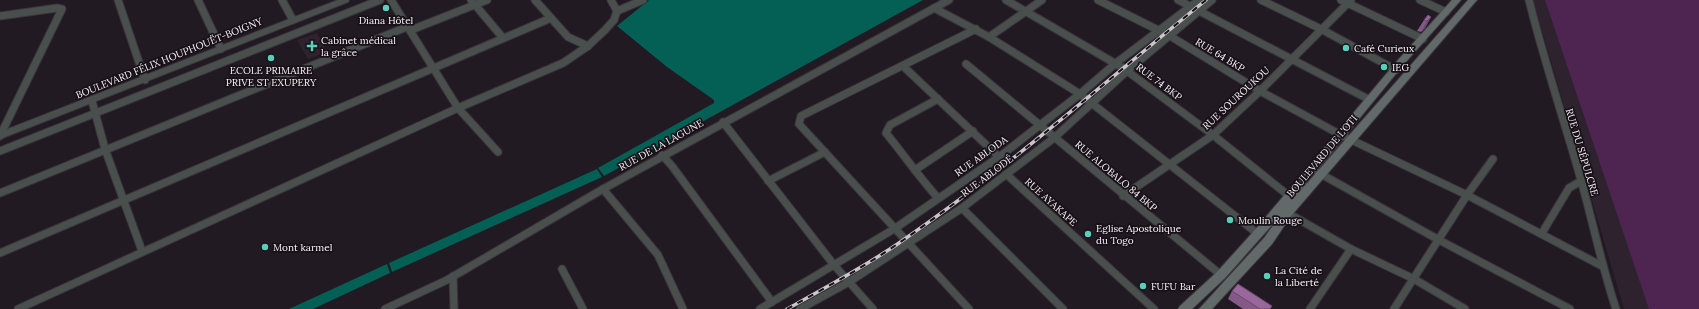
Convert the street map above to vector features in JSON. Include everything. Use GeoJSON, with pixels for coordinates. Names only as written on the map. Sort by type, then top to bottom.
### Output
{"type":"FeatureCollection","features":[{"type":"Feature","properties":{"kind":"main road","name":"BOULEVARD DE L'OTI"},"geometry":{"type":"LineString","coordinates":[[1207,307],[1268,241],[1283,211],[1288,196],[1456,0]]}},
{"type":"Feature","properties":{"kind":"main road","name":"BOULEVARD DE L'OTI"},"geometry":{"type":"LineString","coordinates":[[1184,309],[1221,276],[1258,234],[1322,175],[1473,0]]}},
{"type":"Feature","properties":{"kind":"main road"},"geometry":{"type":"LineString","coordinates":[[1199,297],[1207,307]]}},
{"type":"Feature","properties":{"kind":"street"},"geometry":{"type":"LineString","coordinates":[[118,0],[145,80]]}},
{"type":"Feature","properties":{"kind":"street"},"geometry":{"type":"LineString","coordinates":[[198,0],[221,49]]}},
{"type":"Feature","properties":{"kind":"street"},"geometry":{"type":"LineString","coordinates":[[282,0],[293,20]]}},
{"type":"Feature","properties":{"kind":"street","name":"BOULEVARD FÉLIX HOUPHOUËT-BOIGNY"},"geometry":{"type":"LineString","coordinates":[[0,136],[345,0]]}},
{"type":"Feature","properties":{"kind":"street"},"geometry":{"type":"LineString","coordinates":[[0,151],[380,0]]}},
{"type":"Feature","properties":{"kind":"street"},"geometry":{"type":"LineString","coordinates":[[391,0],[410,28],[432,67],[458,108],[498,152]]}},
{"type":"Feature","properties":{"kind":"street"},"geometry":{"type":"LineString","coordinates":[[0,193],[105,149],[473,2],[488,0]]}},
{"type":"Feature","properties":{"kind":"street"},"geometry":{"type":"LineString","coordinates":[[535,0],[568,37],[588,46]]}},
{"type":"Feature","properties":{"kind":"street"},"geometry":{"type":"LineString","coordinates":[[18,309],[142,251],[296,183],[458,108],[563,63],[588,46],[614,20],[617,11],[611,0]]}},
{"type":"Feature","properties":{"kind":"street"},"geometry":{"type":"LineString","coordinates":[[617,11],[643,0]]}},
{"type":"Feature","properties":{"kind":"street","name":"RUE DE LA LAGUNE"},"geometry":{"type":"LineString","coordinates":[[385,309],[453,276],[602,188],[949,0]]}},
{"type":"Feature","properties":{"kind":"street","name":"RUE 74 BKP"},"geometry":{"type":"LineString","coordinates":[[1006,0],[1116,63],[1213,135],[1288,196]]}},
{"type":"Feature","properties":{"kind":"street"},"geometry":{"type":"LineString","coordinates":[[989,37],[1042,0]]}},
{"type":"Feature","properties":{"kind":"street","name":"RUE 64 BKP"},"geometry":{"type":"LineString","coordinates":[[1098,0],[1170,36],[1260,91],[1341,135],[1467,195],[1542,233],[1602,266]]}},
{"type":"Feature","properties":{"kind":"street"},"geometry":{"type":"LineString","coordinates":[[1178,0],[1370,100]]}},
{"type":"Feature","properties":{"kind":"street","name":"RUE ABLODA"},"geometry":{"type":"LineString","coordinates":[[760,309],[894,229],[999,157],[1080,94],[1116,63],[1199,0]]}},
{"type":"Feature","properties":{"kind":"street","name":"RUE ABLODÉ"},"geometry":{"type":"LineString","coordinates":[[800,309],[849,282],[962,208],[1054,138],[1127,71],[1170,36],[1198,10],[1212,0]]}},
{"type":"Feature","properties":{"kind":"street"},"geometry":{"type":"LineString","coordinates":[[1261,0],[1321,29],[1396,70]]}},
{"type":"Feature","properties":{"kind":"street"},"geometry":{"type":"LineString","coordinates":[[1420,0],[1446,12]]}},
{"type":"Feature","properties":{"kind":"street","name":"RUE DU SÉPULCRE"},"geometry":{"type":"LineString","coordinates":[[1529,0],[1544,60],[1581,181],[1602,266],[1616,309]]}},
{"type":"Feature","properties":{"kind":"street"},"geometry":{"type":"LineString","coordinates":[[1347,1],[1422,39]]}},
{"type":"Feature","properties":{"kind":"street","name":"RUE SOUROUKOU"},"geometry":{"type":"LineString","coordinates":[[1123,196],[1213,135],[1260,91],[1347,1]]}},
{"type":"Feature","properties":{"kind":"street"},"geometry":{"type":"LineString","coordinates":[[473,2],[503,38]]}},
{"type":"Feature","properties":{"kind":"street"},"geometry":{"type":"LineString","coordinates":[[0,16],[57,8],[62,9],[0,136]]}},
{"type":"Feature","properties":{"kind":"street"},"geometry":{"type":"LineString","coordinates":[[934,8],[976,29],[1092,102],[1258,234]]}},
{"type":"Feature","properties":{"kind":"street"},"geometry":{"type":"LineString","coordinates":[[0,253],[432,67],[551,18]]}},
{"type":"Feature","properties":{"kind":"street"},"geometry":{"type":"LineString","coordinates":[[968,309],[910,243],[894,229],[799,124],[801,116],[976,29]]}},
{"type":"Feature","properties":{"kind":"street","name":"RUE ALOBALO 84 BKP"},"geometry":{"type":"LineString","coordinates":[[966,64],[1221,276]]}},
{"type":"Feature","properties":{"kind":"street"},"geometry":{"type":"LineString","coordinates":[[902,66],[938,98],[999,157]]}},
{"type":"Feature","properties":{"kind":"street"},"geometry":{"type":"LineString","coordinates":[[938,98],[890,125],[887,129],[887,137],[938,198]]}},
{"type":"Feature","properties":{"kind":"street"},"geometry":{"type":"LineString","coordinates":[[92,101],[105,149],[142,251]]}},
{"type":"Feature","properties":{"kind":"street"},"geometry":{"type":"LineString","coordinates":[[723,122],[834,265],[873,309]]}},
{"type":"Feature","properties":{"kind":"street"},"geometry":{"type":"LineString","coordinates":[[915,170],[973,131]]}},
{"type":"Feature","properties":{"kind":"street"},"geometry":{"type":"LineString","coordinates":[[768,181],[825,152]]}},
{"type":"Feature","properties":{"kind":"street"},"geometry":{"type":"LineString","coordinates":[[662,155],[672,166],[772,302]]}},
{"type":"Feature","properties":{"kind":"street"},"geometry":{"type":"LineString","coordinates":[[1394,309],[1467,195],[1493,159]]}},
{"type":"Feature","properties":{"kind":"street"},"geometry":{"type":"LineString","coordinates":[[1312,169],[1439,240],[1570,309]]}},
{"type":"Feature","properties":{"kind":"street","name":"RUE AYAKAPE"},"geometry":{"type":"LineString","coordinates":[[1006,174],[1154,309]]}},
{"type":"Feature","properties":{"kind":"street"},"geometry":{"type":"LineString","coordinates":[[1542,233],[1569,188],[1581,181]]}},
{"type":"Feature","properties":{"kind":"street"},"geometry":{"type":"LineString","coordinates":[[602,188],[658,255],[683,309]]}},
{"type":"Feature","properties":{"kind":"street"},"geometry":{"type":"LineString","coordinates":[[962,208],[1062,309]]}},
{"type":"Feature","properties":{"kind":"street"},"geometry":{"type":"LineString","coordinates":[[1283,211],[1351,249],[1414,279],[1465,309]]}},
{"type":"Feature","properties":{"kind":"street"},"geometry":{"type":"LineString","coordinates":[[1310,309],[1351,249]]}},
{"type":"Feature","properties":{"kind":"street"},"geometry":{"type":"LineString","coordinates":[[562,269],[583,309]]}},
{"type":"Feature","properties":{"kind":"street"},"geometry":{"type":"LineString","coordinates":[[453,276],[454,309]]}},
{"type":"Feature","properties":{"kind":"shaded area"},"geometry":{"type":"Polygon","coordinates":[[[649,0],[923,0],[604,176],[598,168],[714,103],[714,100],[667,67],[617,26],[649,0]]]}},
{"type":"Feature","properties":{"kind":"shaded area"},"geometry":{"type":"Polygon","coordinates":[[[1533,0],[1699,0],[1699,309],[1624,309],[1533,0]]]}},
{"type":"Feature","properties":{"kind":"shaded area"},"geometry":{"type":"Polygon","coordinates":[[[1545,0],[1699,0],[1699,309],[1649,309],[1545,0]]]}},
{"type":"Feature","properties":{"kind":"shaded area","name":"Cabinet médical la grâce"},"geometry":{"type":"Polygon","coordinates":[[[317,33],[327,52],[308,59],[297,40],[317,33]]]}},
{"type":"Feature","properties":{"kind":"shaded area"},"geometry":{"type":"Polygon","coordinates":[[[597,169],[602,177],[392,272],[389,263],[597,169]]]}},
{"type":"Feature","properties":{"kind":"shaded area"},"geometry":{"type":"Polygon","coordinates":[[[387,264],[390,273],[313,309],[289,309],[387,264]]]}},
{"type":"Feature","properties":{"kind":"building"},"geometry":{"type":"Polygon","coordinates":[[[1428,15],[1431,17],[1427,21],[1424,20],[1428,15]]]}},
{"type":"Feature","properties":{"kind":"building"},"geometry":{"type":"Polygon","coordinates":[[[1238,284],[1272,306],[1270,309],[1260,309],[1232,291],[1238,284]]]}},
{"type":"Feature","properties":{"kind":"railway"},"geometry":{"type":"LineString","coordinates":[[787,309],[872,260],[939,215],[1017,155],[1206,0]]}},
{"type":"Feature","properties":{"kind":"place","name":"Diana Hôtel"},"geometry":{"type":"Point","coordinates":[386,8]}},
{"type":"Feature","properties":{"kind":"place","name":"Cabinet médical la grâce"},"geometry":{"type":"Point","coordinates":[312,46]}},
{"type":"Feature","properties":{"kind":"place","name":"Café Curieux"},"geometry":{"type":"Point","coordinates":[1346,48]}},
{"type":"Feature","properties":{"kind":"place","name":"ECOLE PRIMAIRE PRIVE ST EXUPERY"},"geometry":{"type":"Point","coordinates":[271,58]}},
{"type":"Feature","properties":{"kind":"place","name":"IEG"},"geometry":{"type":"Point","coordinates":[1384,67]}},
{"type":"Feature","properties":{"kind":"place","name":"Moulin Rouge"},"geometry":{"type":"Point","coordinates":[1230,220]}},
{"type":"Feature","properties":{"kind":"place","name":"Eglise Apostolique du Togo"},"geometry":{"type":"Point","coordinates":[1088,234]}},
{"type":"Feature","properties":{"kind":"place","name":"Mont karmel"},"geometry":{"type":"Point","coordinates":[265,247]}},
{"type":"Feature","properties":{"kind":"place","name":"La Cité de la Liberté"},"geometry":{"type":"Point","coordinates":[1267,276]}},
{"type":"Feature","properties":{"kind":"place","name":"FUFU Bar"},"geometry":{"type":"Point","coordinates":[1143,286]}}]}
